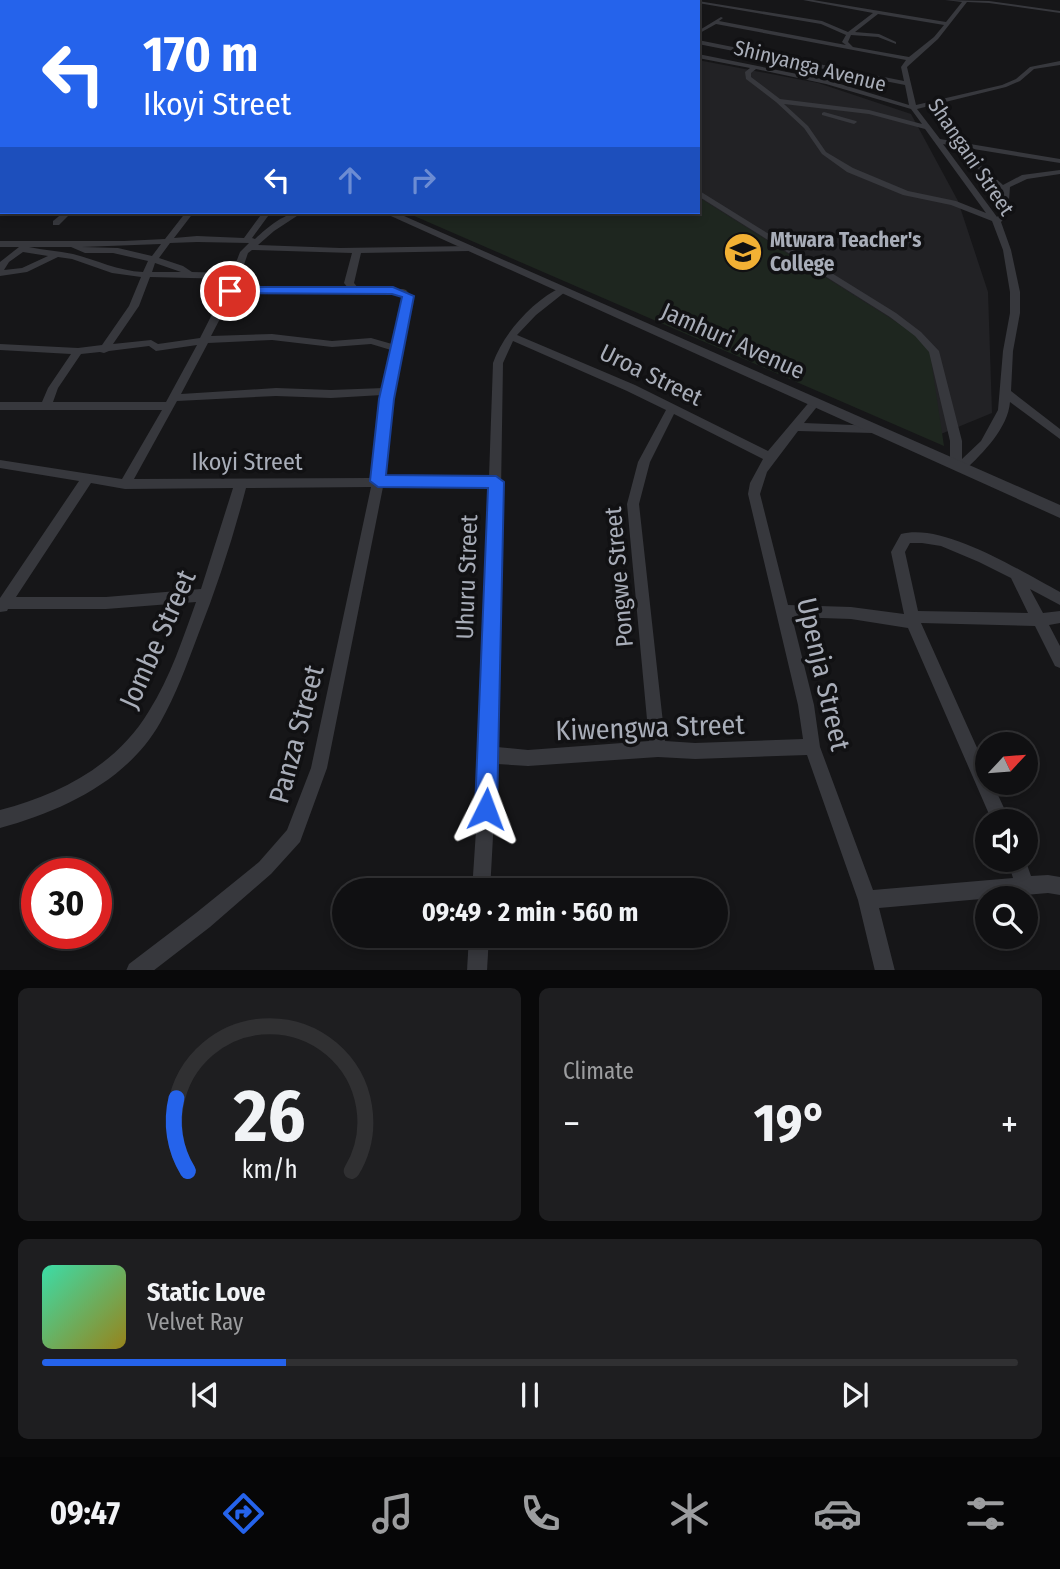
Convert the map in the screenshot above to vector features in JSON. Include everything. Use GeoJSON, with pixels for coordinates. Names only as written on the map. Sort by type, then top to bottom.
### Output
{"type":"FeatureCollection","features":[{"type":"Feature","properties":{"kind":"street"},"geometry":{"type":"LineString","coordinates":[[808,0],[947,24]]}},
{"type":"Feature","properties":{"kind":"street"},"geometry":{"type":"LineString","coordinates":[[838,0],[849,1]]}},
{"type":"Feature","properties":{"kind":"street"},"geometry":{"type":"LineString","coordinates":[[947,0],[1027,6],[1060,12]]}},
{"type":"Feature","properties":{"kind":"street"},"geometry":{"type":"LineString","coordinates":[[715,22],[910,59],[928,45],[965,1]]}},
{"type":"Feature","properties":{"kind":"street"},"geometry":{"type":"LineString","coordinates":[[1027,6],[1038,1]]}},
{"type":"Feature","properties":{"kind":"street"},"geometry":{"type":"LineString","coordinates":[[700,3],[830,26],[857,27]]}},
{"type":"Feature","properties":{"kind":"street"},"geometry":{"type":"LineString","coordinates":[[700,32],[733,8]]}},
{"type":"Feature","properties":{"kind":"street"},"geometry":{"type":"LineString","coordinates":[[851,47],[845,43],[850,34],[877,12]]}},
{"type":"Feature","properties":{"kind":"street"},"geometry":{"type":"LineString","coordinates":[[830,26],[850,34],[880,36],[894,43]]}},
{"type":"Feature","properties":{"kind":"street"},"geometry":{"type":"LineString","coordinates":[[700,42],[908,84]]}},
{"type":"Feature","properties":{"kind":"street","name":"Shinyanga Avenue"},"geometry":{"type":"LineString","coordinates":[[700,55],[827,82],[913,108]]}},
{"type":"Feature","properties":{"kind":"street","name":"Shangani Street"},"geometry":{"type":"LineString","coordinates":[[910,59],[904,67],[913,108],[996,220],[1007,250],[1015,292],[1016,313],[1008,351],[1004,410],[985,444],[958,466]]}},
{"type":"Feature","properties":{"kind":"street"},"geometry":{"type":"LineString","coordinates":[[913,108],[1004,86],[1018,80],[1032,68],[1060,63]]}},
{"type":"Feature","properties":{"kind":"street"},"geometry":{"type":"LineString","coordinates":[[755,67],[748,72],[748,78],[778,101],[812,134],[824,153],[850,170],[906,193],[953,203],[996,220],[1004,214],[1003,190],[954,144]]}},
{"type":"Feature","properties":{"kind":"street"},"geometry":{"type":"LineString","coordinates":[[778,101],[881,114],[928,128]]}},
{"type":"Feature","properties":{"kind":"street"},"geometry":{"type":"LineString","coordinates":[[801,105],[854,122]]}},
{"type":"Feature","properties":{"kind":"street"},"geometry":{"type":"LineString","coordinates":[[937,141],[1060,161]]}},
{"type":"Feature","properties":{"kind":"street"},"geometry":{"type":"LineString","coordinates":[[1003,190],[1012,182],[1025,177],[1060,172]]}},
{"type":"Feature","properties":{"kind":"street"},"geometry":{"type":"LineString","coordinates":[[700,193],[892,315],[927,341],[934,351],[956,441],[958,466]]}},
{"type":"Feature","properties":{"kind":"street"},"geometry":{"type":"LineString","coordinates":[[56,223],[66,214]]}},
{"type":"Feature","properties":{"kind":"street"},"geometry":{"type":"LineString","coordinates":[[104,349],[134,306],[153,259],[188,214]]}},
{"type":"Feature","properties":{"kind":"street"},"geometry":{"type":"LineString","coordinates":[[125,484],[148,447],[230,291],[250,243],[266,214]]}},
{"type":"Feature","properties":{"kind":"street"},"geometry":{"type":"LineString","coordinates":[[250,243],[296,214]]}},
{"type":"Feature","properties":{"kind":"street","name":"Jamhuri Avenue"},"geometry":{"type":"LineString","coordinates":[[392,214],[1060,512]]}},
{"type":"Feature","properties":{"kind":"street"},"geometry":{"type":"LineString","coordinates":[[0,244],[124,244],[169,240],[356,250],[470,248]]}},
{"type":"Feature","properties":{"kind":"street"},"geometry":{"type":"LineString","coordinates":[[73,242],[82,250],[114,250],[153,259],[191,274]]}},
{"type":"Feature","properties":{"kind":"street"},"geometry":{"type":"LineString","coordinates":[[0,268],[30,243]]}},
{"type":"Feature","properties":{"kind":"street"},"geometry":{"type":"LineString","coordinates":[[21,249],[57,255],[112,270],[148,275],[236,276]]}},
{"type":"Feature","properties":{"kind":"street"},"geometry":{"type":"LineString","coordinates":[[355,291],[349,284],[356,250]]}},
{"type":"Feature","properties":{"kind":"street"},"geometry":{"type":"LineString","coordinates":[[0,268],[24,270],[57,255]]}},
{"type":"Feature","properties":{"kind":"street","name":"Uhuru Street"},"geometry":{"type":"LineString","coordinates":[[482,878],[489,755],[498,363],[510,336],[562,290]]}},
{"type":"Feature","properties":{"kind":"street"},"geometry":{"type":"LineString","coordinates":[[230,291],[355,291]]}},
{"type":"Feature","properties":{"kind":"street","name":"Panza Street"},"geometry":{"type":"LineString","coordinates":[[137,970],[242,889],[294,836],[319,768],[378,481],[389,391],[408,296],[400,291],[355,291]]}},
{"type":"Feature","properties":{"kind":"street","name":"Uroa Street"},"geometry":{"type":"LineString","coordinates":[[510,336],[567,358],[771,458]]}},
{"type":"Feature","properties":{"kind":"street"},"geometry":{"type":"LineString","coordinates":[[0,348],[78,351],[151,343],[156,348],[202,341],[272,337],[332,344],[371,341],[396,348]]}},
{"type":"Feature","properties":{"kind":"street"},"geometry":{"type":"LineString","coordinates":[[46,406],[53,388],[78,351]]}},
{"type":"Feature","properties":{"kind":"street"},"geometry":{"type":"LineString","coordinates":[[0,406],[172,402],[276,392],[331,394],[389,391]]}},
{"type":"Feature","properties":{"kind":"street"},"geometry":{"type":"LineString","coordinates":[[1006,393],[1060,435]]}},
{"type":"Feature","properties":{"kind":"street","name":"Upenja Street"},"geometry":{"type":"LineString","coordinates":[[816,403],[757,478],[754,494],[785,611],[806,705],[812,747],[867,900],[885,970]]}},
{"type":"Feature","properties":{"kind":"street","name":"Pongwe Street"},"geometry":{"type":"LineString","coordinates":[[658,749],[633,504],[644,463],[671,408]]}},
{"type":"Feature","properties":{"kind":"street"},"geometry":{"type":"LineString","coordinates":[[796,428],[873,429]]}},
{"type":"Feature","properties":{"kind":"street","name":"Ikoyi Street"},"geometry":{"type":"LineString","coordinates":[[0,464],[125,484],[496,482]]}},
{"type":"Feature","properties":{"kind":"street"},"geometry":{"type":"LineString","coordinates":[[2,607],[87,479]]}},
{"type":"Feature","properties":{"kind":"street","name":"Jombe Street"},"geometry":{"type":"LineString","coordinates":[[0,819],[28,813],[67,797],[124,754],[143,735],[173,680],[206,595],[242,482]]}},
{"type":"Feature","properties":{"kind":"street"},"geometry":{"type":"LineString","coordinates":[[996,809],[913,619],[898,557],[899,548],[906,538],[928,538],[964,549],[1060,599]]}},
{"type":"Feature","properties":{"kind":"street"},"geometry":{"type":"LineString","coordinates":[[1017,577],[1060,661]]}},
{"type":"Feature","properties":{"kind":"street"},"geometry":{"type":"LineString","coordinates":[[2,607],[106,603],[206,595]]}},
{"type":"Feature","properties":{"kind":"street"},"geometry":{"type":"LineString","coordinates":[[785,611],[851,613],[913,619],[1038,620],[1060,617]]}},
{"type":"Feature","properties":{"kind":"street","name":"Kiwengwa Street"},"geometry":{"type":"LineString","coordinates":[[489,755],[528,758],[658,749],[708,751],[812,747]]}},
{"type":"Feature","properties":{"kind":"street"},"geometry":{"type":"LineString","coordinates":[[1020,872],[1025,886],[1060,886]]}},
{"type":"Feature","properties":{"kind":"street"},"geometry":{"type":"LineString","coordinates":[[867,900],[975,890]]}},
{"type":"Feature","properties":{"kind":"street"},"geometry":{"type":"LineString","coordinates":[[477,970],[478,948]]}},
{"type":"Feature","properties":{"kind":"shaded area","name":"Mtwara Teacher's College"},"geometry":{"type":"Polygon","coordinates":[[[700,60],[818,83],[911,114],[958,201],[988,292],[992,413],[936,436],[700,214],[700,60]]]}},
{"type":"Feature","properties":{"kind":"shaded area"},"geometry":{"type":"Polygon","coordinates":[[[700,198],[920,337],[930,353],[944,446],[410,214],[700,214],[700,198]]]}},
{"type":"Feature","properties":{"kind":"place","name":"Mtwara Teacher's College"},"geometry":{"type":"Point","coordinates":[743,252]}},
{"type":"Feature","properties":{"kind":"route"},"geometry":{"type":"LineString","coordinates":[[230,291],[400,291],[409,298],[403,312],[395,351],[378,481],[496,482],[486,809]]}}]}
